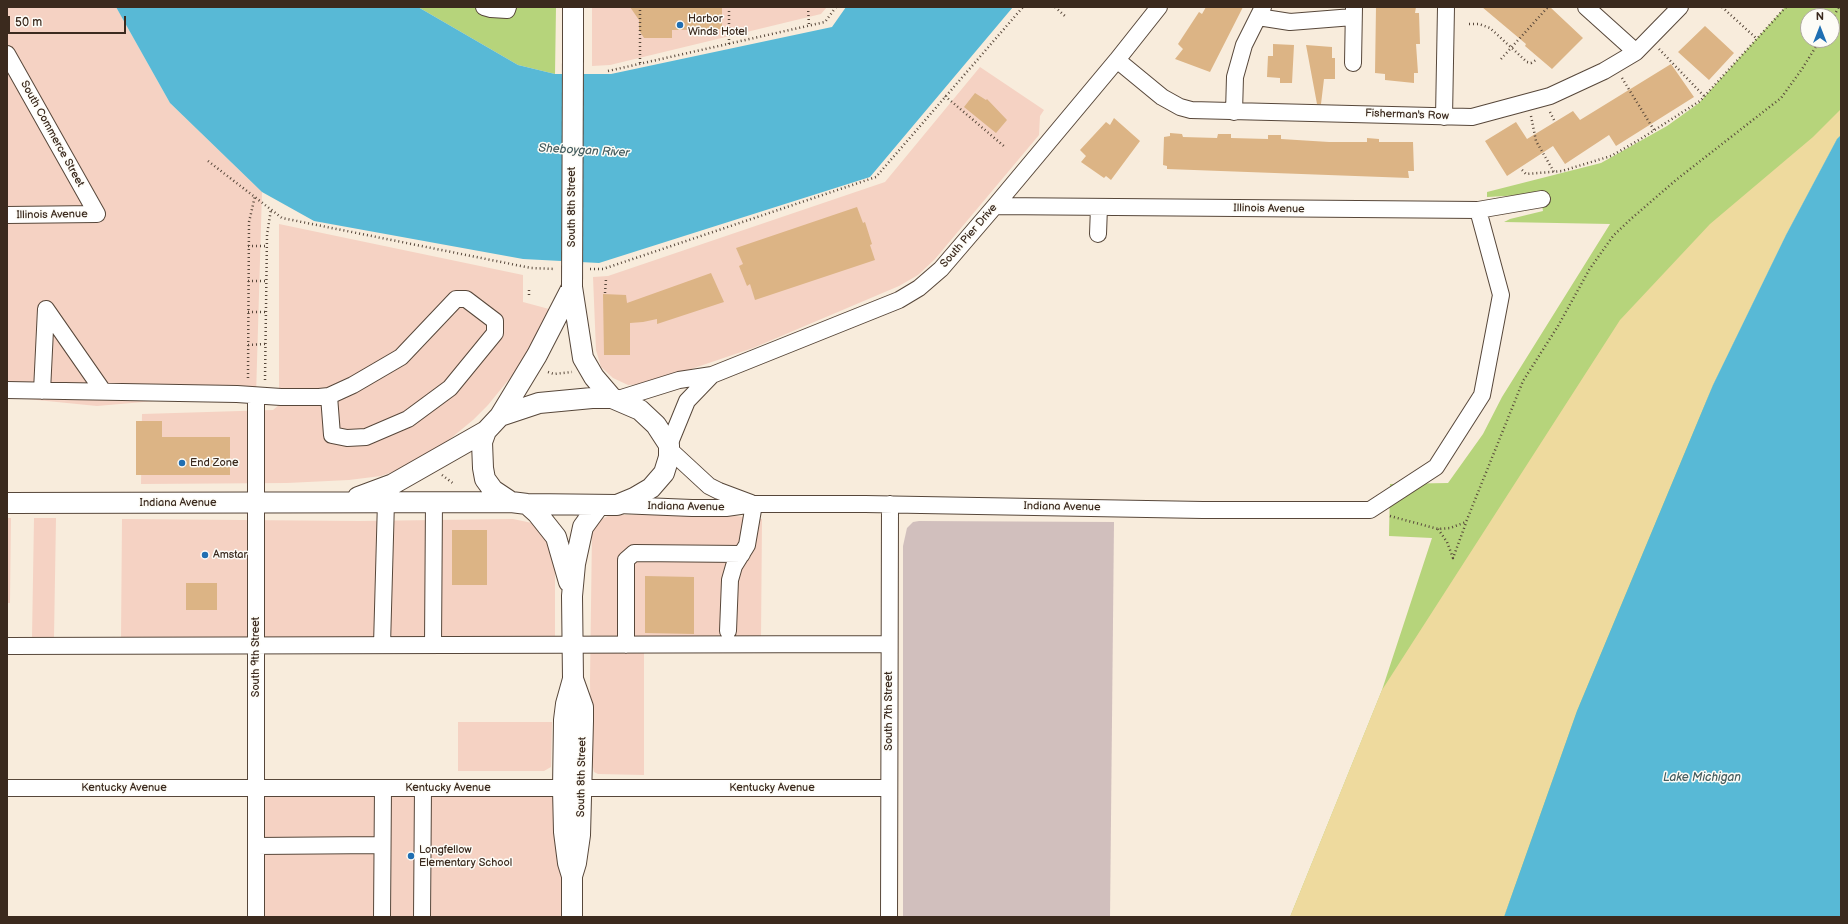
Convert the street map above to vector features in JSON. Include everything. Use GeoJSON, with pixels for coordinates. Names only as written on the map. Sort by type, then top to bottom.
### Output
{"type":"FeatureCollection","features":[{"type":"Feature","properties":{"kind":"main road","name":"South 8th Street"},"geometry":{"type":"LineString","coordinates":[[573,7],[572,287],[583,358],[594,377],[614,399]]}},
{"type":"Feature","properties":{"kind":"main road","name":"South 8th Street"},"geometry":{"type":"LineString","coordinates":[[572,287],[537,355],[500,416],[486,431],[482,442],[481,456],[485,479],[493,490],[519,503],[556,537],[564,558],[572,596]]}},
{"type":"Feature","properties":{"kind":"main road"},"geometry":{"type":"LineString","coordinates":[[500,416],[539,403],[562,400],[614,399],[640,410],[656,425],[669,448],[667,467],[662,477],[641,494],[608,505]]}},
{"type":"Feature","properties":{"kind":"main road","name":"Indiana Avenue"},"geometry":{"type":"LineString","coordinates":[[348,501],[393,484],[486,431]]}},
{"type":"Feature","properties":{"kind":"main road","name":"Indiana Avenue"},"geometry":{"type":"LineString","coordinates":[[7,503],[434,501],[608,505]]}},
{"type":"Feature","properties":{"kind":"main road","name":"South 8th Street"},"geometry":{"type":"LineString","coordinates":[[572,917],[572,876],[578,852],[573,789],[583,707],[573,679],[572,596],[575,564],[582,527],[608,505]]}},
{"type":"Feature","properties":{"kind":"street"},"geometry":{"type":"LineString","coordinates":[[484,7],[508,10],[508,7]]}},
{"type":"Feature","properties":{"kind":"street","name":"South Pier Drive"},"geometry":{"type":"LineString","coordinates":[[614,399],[679,380],[712,375],[899,300],[919,288],[940,269],[995,206],[1117,60],[1159,7]]}},
{"type":"Feature","properties":{"kind":"street"},"geometry":{"type":"LineString","coordinates":[[1444,117],[1446,7]]}},
{"type":"Feature","properties":{"kind":"street"},"geometry":{"type":"LineString","coordinates":[[1586,7],[1636,52]]}},
{"type":"Feature","properties":{"kind":"street","name":"Fisherman's Row"},"geometry":{"type":"LineString","coordinates":[[1117,60],[1159,95],[1180,107],[1196,110],[1472,117],[1550,96],[1615,66],[1636,52],[1680,7]]}},
{"type":"Feature","properties":{"kind":"street"},"geometry":{"type":"LineString","coordinates":[[1234,112],[1235,77],[1244,45],[1261,12],[1290,22],[1354,12],[1353,63]]}},
{"type":"Feature","properties":{"kind":"street","name":"South Commerce Street"},"geometry":{"type":"LineString","coordinates":[[7,54],[97,214]]}},
{"type":"Feature","properties":{"kind":"street","name":"Illinois Avenue"},"geometry":{"type":"LineString","coordinates":[[995,206],[1478,210],[1542,200]]}},
{"type":"Feature","properties":{"kind":"street"},"geometry":{"type":"LineString","coordinates":[[1098,234],[1099,207]]}},
{"type":"Feature","properties":{"kind":"street"},"geometry":{"type":"LineString","coordinates":[[1370,510],[1436,467],[1482,395],[1501,295],[1478,210]]}},
{"type":"Feature","properties":{"kind":"street","name":"Illinois Avenue"},"geometry":{"type":"LineString","coordinates":[[7,215],[97,214]]}},
{"type":"Feature","properties":{"kind":"street"},"geometry":{"type":"LineString","coordinates":[[7,390],[236,394],[256,396],[329,396],[353,385],[401,357],[456,299],[466,299],[495,321],[495,333],[450,388],[408,419],[366,437],[347,438],[332,435],[329,396]]}},
{"type":"Feature","properties":{"kind":"street"},"geometry":{"type":"LineString","coordinates":[[42,391],[46,308],[103,391]]}},
{"type":"Feature","properties":{"kind":"street","name":"South Pier Drive"},"geometry":{"type":"LineString","coordinates":[[669,448],[687,401],[712,375]]}},
{"type":"Feature","properties":{"kind":"street","name":"South 9th Street"},"geometry":{"type":"LineString","coordinates":[[256,396],[256,917]]}},
{"type":"Feature","properties":{"kind":"street","name":"Indiana Avenue"},"geometry":{"type":"LineString","coordinates":[[669,448],[709,486],[754,504]]}},
{"type":"Feature","properties":{"kind":"street"},"geometry":{"type":"LineString","coordinates":[[382,645],[386,501]]}},
{"type":"Feature","properties":{"kind":"street"},"geometry":{"type":"LineString","coordinates":[[433,644],[434,501]]}},
{"type":"Feature","properties":{"kind":"street"},"geometry":{"type":"LineString","coordinates":[[728,631],[730,580],[734,566],[747,545],[754,504]]}},
{"type":"Feature","properties":{"kind":"street","name":"Indiana Avenue"},"geometry":{"type":"LineString","coordinates":[[608,505],[712,508],[754,504],[890,504],[1203,510],[1370,510]]}},
{"type":"Feature","properties":{"kind":"street","name":"South 7th Street"},"geometry":{"type":"LineString","coordinates":[[889,917],[890,504]]}},
{"type":"Feature","properties":{"kind":"street"},"geometry":{"type":"LineString","coordinates":[[626,645],[626,560],[634,553],[742,554]]}},
{"type":"Feature","properties":{"kind":"street"},"geometry":{"type":"LineString","coordinates":[[7,646],[256,644],[573,646],[889,644]]}},
{"type":"Feature","properties":{"kind":"street","name":"Kentucky Avenue"},"geometry":{"type":"LineString","coordinates":[[7,788],[889,788]]}},
{"type":"Feature","properties":{"kind":"street"},"geometry":{"type":"LineString","coordinates":[[382,917],[383,788]]}},
{"type":"Feature","properties":{"kind":"street"},"geometry":{"type":"LineString","coordinates":[[422,917],[423,788]]}},
{"type":"Feature","properties":{"kind":"street"},"geometry":{"type":"LineString","coordinates":[[256,846],[382,845]]}},
{"type":"Feature","properties":{"kind":"path"},"geometry":{"type":"LineString","coordinates":[[640,7],[640,63]]}},
{"type":"Feature","properties":{"kind":"path"},"geometry":{"type":"LineString","coordinates":[[728,7],[729,44]]}},
{"type":"Feature","properties":{"kind":"path"},"geometry":{"type":"LineString","coordinates":[[808,7],[809,25]]}},
{"type":"Feature","properties":{"kind":"path"},"geometry":{"type":"LineString","coordinates":[[608,70],[825,22],[836,7]]}},
{"type":"Feature","properties":{"kind":"path"},"geometry":{"type":"LineString","coordinates":[[587,269],[603,269],[876,177],[1023,7]]}},
{"type":"Feature","properties":{"kind":"path"},"geometry":{"type":"LineString","coordinates":[[1055,7],[1065,16]]}},
{"type":"Feature","properties":{"kind":"path"},"geometry":{"type":"LineString","coordinates":[[1501,59],[1548,7]]}},
{"type":"Feature","properties":{"kind":"path"},"geometry":{"type":"LineString","coordinates":[[1722,7],[1757,39]]}},
{"type":"Feature","properties":{"kind":"path"},"geometry":{"type":"LineString","coordinates":[[1522,170],[1526,174],[1562,171],[1611,156],[1654,130],[1699,102],[1786,7]]}},
{"type":"Feature","properties":{"kind":"path"},"geometry":{"type":"LineString","coordinates":[[1469,24],[1479,24],[1490,28],[1528,62],[1532,63],[1536,60]]}},
{"type":"Feature","properties":{"kind":"path"},"geometry":{"type":"LineString","coordinates":[[1650,38],[1704,96]]}},
{"type":"Feature","properties":{"kind":"path"},"geometry":{"type":"LineString","coordinates":[[1438,529],[1447,542],[1453,558],[1523,381],[1558,326],[1589,270],[1613,236],[1676,180],[1781,98],[1802,70],[1815,48]]}},
{"type":"Feature","properties":{"kind":"path"},"geometry":{"type":"LineString","coordinates":[[1615,66],[1654,130]]}},
{"type":"Feature","properties":{"kind":"path"},"geometry":{"type":"LineString","coordinates":[[945,96],[1005,147]]}},
{"type":"Feature","properties":{"kind":"path"},"geometry":{"type":"LineString","coordinates":[[1528,102],[1536,141],[1554,172]]}},
{"type":"Feature","properties":{"kind":"path"},"geometry":{"type":"LineString","coordinates":[[208,161],[282,218],[531,268],[563,268]]}},
{"type":"Feature","properties":{"kind":"path"},"geometry":{"type":"LineString","coordinates":[[248,378],[248,246],[249,222],[255,196]]}},
{"type":"Feature","properties":{"kind":"path"},"geometry":{"type":"LineString","coordinates":[[265,380],[266,235],[271,209]]}},
{"type":"Feature","properties":{"kind":"path"},"geometry":{"type":"LineString","coordinates":[[248,246],[266,246]]}},
{"type":"Feature","properties":{"kind":"path"},"geometry":{"type":"LineString","coordinates":[[605,293],[606,279]]}},
{"type":"Feature","properties":{"kind":"path"},"geometry":{"type":"LineString","coordinates":[[248,281],[266,281]]}},
{"type":"Feature","properties":{"kind":"path"},"geometry":{"type":"LineString","coordinates":[[529,290],[529,297]]}},
{"type":"Feature","properties":{"kind":"path"},"geometry":{"type":"LineString","coordinates":[[248,312],[266,312]]}},
{"type":"Feature","properties":{"kind":"path"},"geometry":{"type":"LineString","coordinates":[[248,345],[266,344]]}},
{"type":"Feature","properties":{"kind":"path"},"geometry":{"type":"LineString","coordinates":[[544,370],[554,374],[576,371]]}},
{"type":"Feature","properties":{"kind":"path"},"geometry":{"type":"LineString","coordinates":[[1370,510],[1438,529],[1450,528],[1466,522]]}},
{"type":"Feature","properties":{"kind":"shaded area"},"geometry":{"type":"Polygon","coordinates":[[[7,7],[116,7],[170,103],[262,192],[256,396],[236,394],[97,406],[7,397],[7,7]]]}},
{"type":"Feature","properties":{"kind":"shaded area"},"geometry":{"type":"Polygon","coordinates":[[[592,7],[827,7],[821,14],[610,65],[592,66],[592,7]]]}},
{"type":"Feature","properties":{"kind":"shaded area"},"geometry":{"type":"Polygon","coordinates":[[[980,67],[1044,110],[1040,116],[1039,135],[935,259],[918,275],[899,286],[753,348],[647,384],[628,385],[613,378],[601,367],[596,350],[593,277],[608,276],[885,182],[980,67]]]}},
{"type":"Feature","properties":{"kind":"shaded area"},"geometry":{"type":"Polygon","coordinates":[[[279,224],[523,275],[523,302],[549,309],[533,343],[519,367],[488,405],[473,420],[439,448],[398,470],[381,476],[349,480],[287,483],[141,484],[142,414],[273,410],[279,405],[279,224]]]}},
{"type":"Feature","properties":{"kind":"shaded area"},"geometry":{"type":"Polygon","coordinates":[[[718,514],[762,519],[761,638],[644,640],[644,775],[598,774],[594,772],[591,758],[590,680],[592,532],[600,520],[614,515],[718,514]]]}},
{"type":"Feature","properties":{"kind":"shaded area"},"geometry":{"type":"Polygon","coordinates":[[[7,518],[11,518],[10,603],[7,603],[7,518]]]}},
{"type":"Feature","properties":{"kind":"shaded area"},"geometry":{"type":"Polygon","coordinates":[[[34,518],[56,518],[54,637],[32,638],[34,518]]]}},
{"type":"Feature","properties":{"kind":"shaded area"},"geometry":{"type":"Polygon","coordinates":[[[122,519],[360,521],[513,519],[532,523],[540,528],[555,556],[555,639],[121,639],[122,519]]]}},
{"type":"Feature","properties":{"kind":"shaded area"},"geometry":{"type":"Polygon","coordinates":[[[913,522],[1114,522],[1110,917],[903,917],[903,546],[907,528],[913,522]]]}},
{"type":"Feature","properties":{"kind":"shaded area"},"geometry":{"type":"Polygon","coordinates":[[[458,722],[552,722],[551,767],[544,771],[458,771],[458,722]]]}},
{"type":"Feature","properties":{"kind":"shaded area","name":"Longfellow Elementary School"},"geometry":{"type":"Polygon","coordinates":[[[256,788],[563,789],[572,917],[256,917],[256,788]]]}},
{"type":"Feature","properties":{"kind":"green space"},"geometry":{"type":"Polygon","coordinates":[[[418,7],[556,7],[555,74],[518,65],[418,7]]]}},
{"type":"Feature","properties":{"kind":"green space"},"geometry":{"type":"Polygon","coordinates":[[[1785,7],[1841,7],[1841,135],[1837,139],[1786,235],[1713,385],[1504,917],[1290,917],[1382,690],[1432,538],[1389,536],[1390,484],[1448,483],[1483,434],[1502,397],[1610,224],[1504,222],[1510,219],[1543,211],[1540,194],[1487,197],[1487,192],[1601,163],[1667,126],[1699,103],[1785,7]]]}},
{"type":"Feature","properties":{"kind":"sand"},"geometry":{"type":"Polygon","coordinates":[[[1841,109],[1841,135],[1837,139],[1786,235],[1713,385],[1577,711],[1504,917],[1290,917],[1382,690],[1620,320],[1710,224],[1813,137],[1841,109]]]}},
{"type":"Feature","properties":{"kind":"water","name":"Sheboygan River"},"geometry":{"type":"Polygon","coordinates":[[[116,7],[418,7],[518,65],[555,74],[611,74],[832,27],[846,7],[1013,7],[870,177],[599,263],[523,259],[314,221],[262,192],[170,103],[116,7]]]}},
{"type":"Feature","properties":{"kind":"water","name":"Lake Michigan"},"geometry":{"type":"Polygon","coordinates":[[[1841,135],[1841,917],[1504,917],[1577,711],[1713,385],[1786,235],[1837,139],[1841,135]]]}},
{"type":"Feature","properties":{"kind":"building","name":"Harbor Winds Hotel"},"geometry":{"type":"Polygon","coordinates":[[[630,7],[722,7],[722,29],[672,30],[672,38],[644,38],[639,30],[639,20],[630,7]]]}},
{"type":"Feature","properties":{"kind":"building"},"geometry":{"type":"Polygon","coordinates":[[[1206,7],[1243,7],[1210,72],[1175,59],[1183,49],[1178,44],[1199,12],[1202,14],[1206,7]]]}},
{"type":"Feature","properties":{"kind":"building"},"geometry":{"type":"Polygon","coordinates":[[[1376,7],[1416,7],[1415,13],[1419,13],[1420,44],[1416,44],[1418,73],[1414,73],[1414,83],[1385,80],[1385,74],[1375,73],[1376,7]]]}},
{"type":"Feature","properties":{"kind":"building"},"geometry":{"type":"Polygon","coordinates":[[[1482,7],[1550,7],[1583,38],[1552,69],[1525,46],[1526,44],[1482,7]]]}},
{"type":"Feature","properties":{"kind":"building"},"geometry":{"type":"Polygon","coordinates":[[[1705,26],[1734,53],[1709,80],[1678,52],[1705,26]]]}},
{"type":"Feature","properties":{"kind":"building"},"geometry":{"type":"Polygon","coordinates":[[[1273,44],[1294,45],[1292,83],[1280,83],[1280,78],[1267,77],[1268,56],[1273,56],[1273,44]]]}},
{"type":"Feature","properties":{"kind":"building"},"geometry":{"type":"Polygon","coordinates":[[[1306,45],[1332,47],[1332,58],[1335,58],[1335,79],[1324,79],[1321,104],[1317,104],[1306,45]]]}},
{"type":"Feature","properties":{"kind":"building"},"geometry":{"type":"Polygon","coordinates":[[[1671,64],[1694,97],[1616,146],[1609,135],[1565,164],[1553,146],[1507,176],[1485,141],[1516,122],[1527,139],[1573,111],[1580,120],[1671,64]]]}},
{"type":"Feature","properties":{"kind":"building"},"geometry":{"type":"Polygon","coordinates":[[[975,93],[986,100],[987,99],[1007,120],[996,133],[964,107],[975,93]]]}},
{"type":"Feature","properties":{"kind":"building"},"geometry":{"type":"Polygon","coordinates":[[[1114,118],[1140,141],[1111,180],[1106,176],[1104,178],[1081,162],[1086,156],[1080,150],[1106,122],[1110,125],[1114,118]]]}},
{"type":"Feature","properties":{"kind":"building"},"geometry":{"type":"Polygon","coordinates":[[[1170,133],[1182,134],[1183,137],[1217,138],[1218,134],[1231,134],[1231,138],[1268,139],[1268,135],[1281,135],[1281,139],[1329,142],[1367,142],[1367,138],[1379,139],[1379,142],[1413,142],[1414,171],[1408,171],[1409,178],[1167,169],[1167,166],[1163,165],[1164,137],[1170,136],[1170,133]]]}},
{"type":"Feature","properties":{"kind":"building"},"geometry":{"type":"Polygon","coordinates":[[[857,207],[863,223],[865,222],[875,260],[755,300],[750,284],[747,286],[739,266],[743,264],[736,248],[857,207]]]}},
{"type":"Feature","properties":{"kind":"building"},"geometry":{"type":"Polygon","coordinates":[[[711,273],[724,302],[657,324],[657,319],[630,323],[630,355],[604,355],[603,294],[626,295],[627,303],[711,273]]]}},
{"type":"Feature","properties":{"kind":"building"},"geometry":{"type":"Polygon","coordinates":[[[136,421],[162,421],[162,437],[230,437],[230,475],[136,475],[136,421]]]}},
{"type":"Feature","properties":{"kind":"building"},"geometry":{"type":"Polygon","coordinates":[[[452,530],[487,530],[487,585],[452,585],[452,530]]]}},
{"type":"Feature","properties":{"kind":"building"},"geometry":{"type":"Polygon","coordinates":[[[645,576],[694,577],[694,634],[645,633],[645,576]]]}},
{"type":"Feature","properties":{"kind":"building"},"geometry":{"type":"Polygon","coordinates":[[[186,583],[217,583],[217,610],[186,610],[186,583]]]}},
{"type":"Feature","properties":{"kind":"place","name":"Harbor Winds Hotel"},"geometry":{"type":"Point","coordinates":[680,25]}},
{"type":"Feature","properties":{"kind":"place","name":"End Zone"},"geometry":{"type":"Point","coordinates":[182,463]}},
{"type":"Feature","properties":{"kind":"place","name":"Amstar"},"geometry":{"type":"Point","coordinates":[205,555]}},
{"type":"Feature","properties":{"kind":"place","name":"Longfellow Elementary School"},"geometry":{"type":"Point","coordinates":[411,856]}}]}
